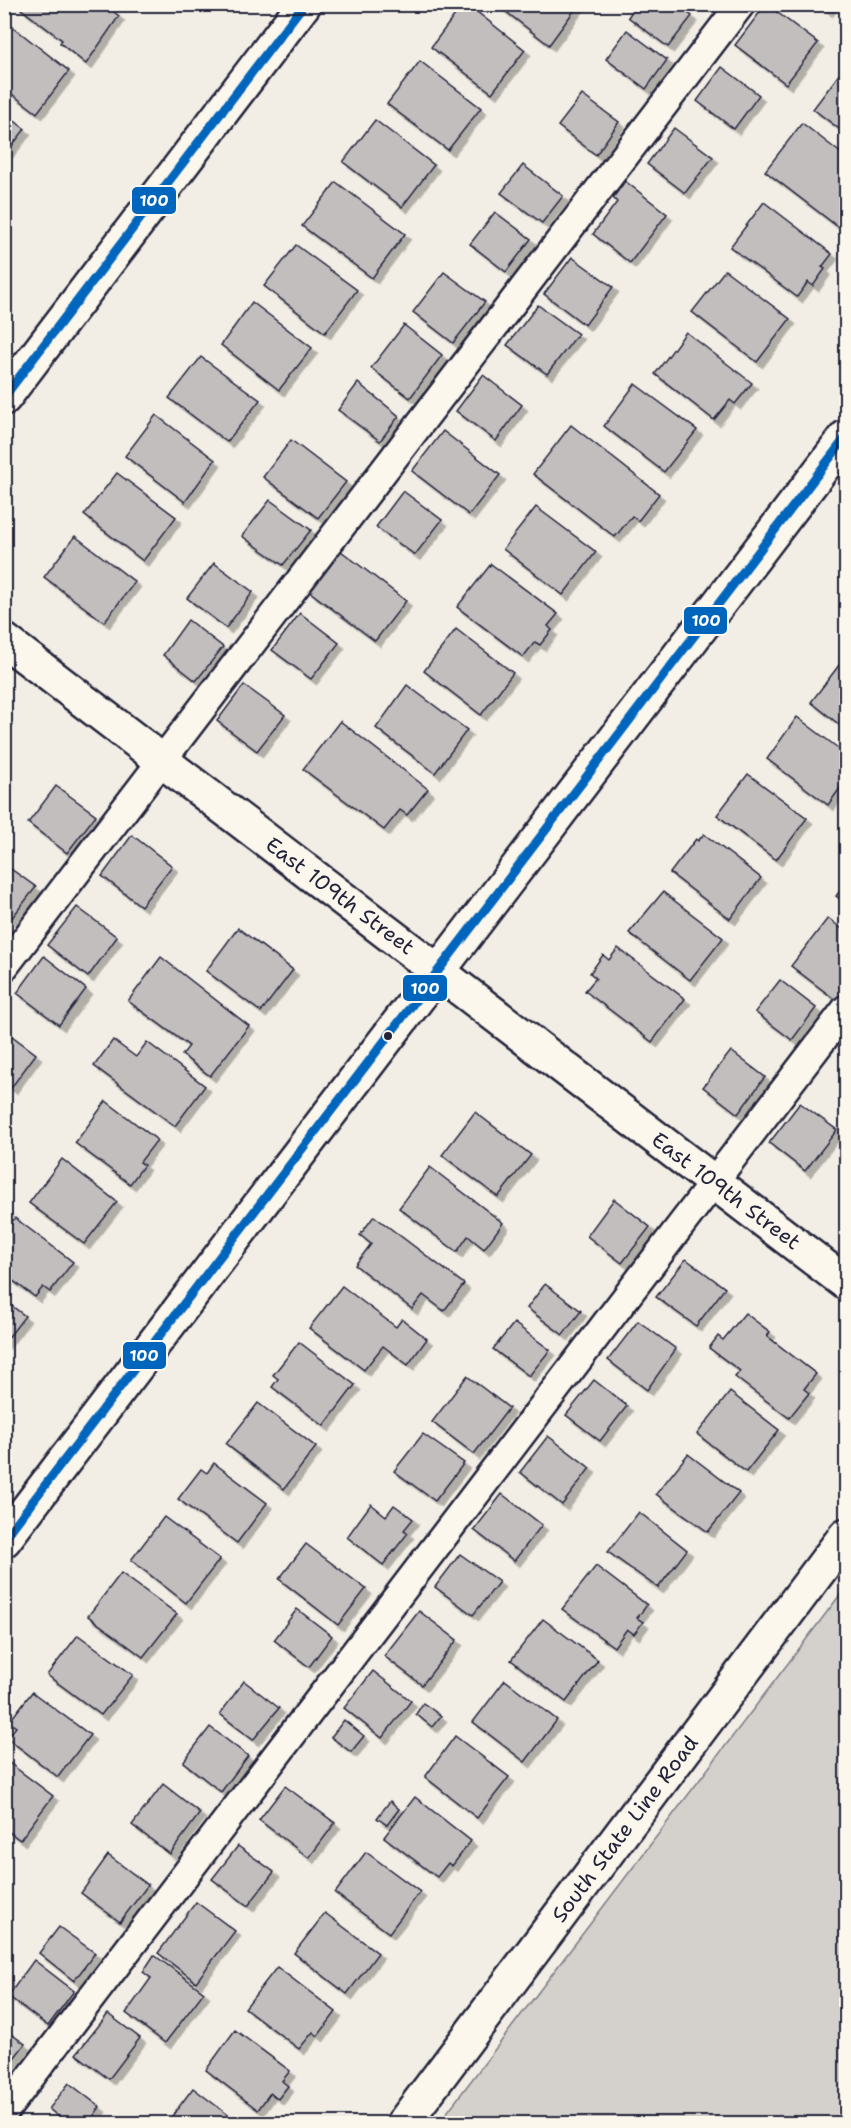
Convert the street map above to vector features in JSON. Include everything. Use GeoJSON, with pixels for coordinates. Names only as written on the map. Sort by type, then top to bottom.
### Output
{"type":"FeatureCollection","features":[{"type":"Feature","properties":{"kind":"street"},"geometry":{"type":"LineString","coordinates":[[4,398],[304,4]]}},
{"type":"Feature","properties":{"kind":"street"},"geometry":{"type":"LineString","coordinates":[[4,1540],[846,437]]}},
{"type":"Feature","properties":{"kind":"street","name":"East 109th Street"},"geometry":{"type":"LineString","coordinates":[[4,640],[846,1283]]}},
{"type":"Feature","properties":{"kind":"street","name":"South State Line Road"},"geometry":{"type":"LineString","coordinates":[[402,2124],[846,1535]]}},
{"type":"Feature","properties":{"kind":"lane"},"geometry":{"type":"LineString","coordinates":[[4,967],[741,4]]}},
{"type":"Feature","properties":{"kind":"lane"},"geometry":{"type":"LineString","coordinates":[[4,2112],[846,1009]]}},
{"type":"Feature","properties":{"kind":"shaded area"},"geometry":{"type":"Polygon","coordinates":[[[846,1587],[846,2123],[439,2123],[846,1587]]]}},
{"type":"Feature","properties":{"kind":"building"},"geometry":{"type":"Polygon","coordinates":[[[25,4],[104,4],[119,16],[86,64],[60,43],[62,40],[21,9],[25,4]]]}},
{"type":"Feature","properties":{"kind":"building"},"geometry":{"type":"Polygon","coordinates":[[[463,4],[467,4],[525,50],[492,93],[431,47],[463,4]]]}},
{"type":"Feature","properties":{"kind":"building"},"geometry":{"type":"Polygon","coordinates":[[[496,4],[579,4],[549,45],[496,4]]]}},
{"type":"Feature","properties":{"kind":"building"},"geometry":{"type":"Polygon","coordinates":[[[637,4],[676,4],[692,16],[668,47],[628,17],[637,4]]]}},
{"type":"Feature","properties":{"kind":"building"},"geometry":{"type":"Polygon","coordinates":[[[766,4],[818,43],[786,84],[735,45],[766,4]]]}},
{"type":"Feature","properties":{"kind":"building"},"geometry":{"type":"Polygon","coordinates":[[[819,4],[832,4],[827,11],[819,4]]]}},
{"type":"Feature","properties":{"kind":"building"},"geometry":{"type":"Polygon","coordinates":[[[13,27],[69,71],[37,113],[4,88],[4,38],[13,27]]]}},
{"type":"Feature","properties":{"kind":"building"},"geometry":{"type":"Polygon","coordinates":[[[627,30],[667,60],[646,89],[606,59],[627,30]]]}},
{"type":"Feature","properties":{"kind":"building"},"geometry":{"type":"Polygon","coordinates":[[[420,61],[481,108],[448,150],[387,104],[420,61]]]}},
{"type":"Feature","properties":{"kind":"building"},"geometry":{"type":"Polygon","coordinates":[[[722,67],[759,95],[734,129],[697,101],[722,67]]]}},
{"type":"Feature","properties":{"kind":"building"},"geometry":{"type":"Polygon","coordinates":[[[844,68],[846,70],[846,134],[813,109],[844,68]]]}},
{"type":"Feature","properties":{"kind":"building"},"geometry":{"type":"Polygon","coordinates":[[[582,95],[619,122],[596,155],[558,126],[582,95]]]}},
{"type":"Feature","properties":{"kind":"building"},"geometry":{"type":"Polygon","coordinates":[[[4,113],[25,129],[4,156],[4,113]]]}},
{"type":"Feature","properties":{"kind":"building"},"geometry":{"type":"Polygon","coordinates":[[[375,120],[434,165],[402,207],[343,162],[375,120]]]}},
{"type":"Feature","properties":{"kind":"building"},"geometry":{"type":"Polygon","coordinates":[[[802,123],[846,157],[846,233],[765,171],[802,123]]]}},
{"type":"Feature","properties":{"kind":"building"},"geometry":{"type":"Polygon","coordinates":[[[674,128],[713,157],[685,193],[647,164],[674,128]]]}},
{"type":"Feature","properties":{"kind":"building"},"geometry":{"type":"Polygon","coordinates":[[[523,165],[563,196],[542,223],[501,193],[523,165]]]}},
{"type":"Feature","properties":{"kind":"building"},"geometry":{"type":"Polygon","coordinates":[[[625,181],[667,214],[630,263],[593,234],[617,202],[613,198],[625,181]]]}},
{"type":"Feature","properties":{"kind":"building"},"geometry":{"type":"Polygon","coordinates":[[[336,182],[405,234],[372,278],[302,226],[336,182]]]}},
{"type":"Feature","properties":{"kind":"building"},"geometry":{"type":"Polygon","coordinates":[[[764,202],[832,254],[822,267],[825,269],[813,286],[808,282],[797,297],[730,247],[764,202]]]}},
{"type":"Feature","properties":{"kind":"building"},"geometry":{"type":"Polygon","coordinates":[[[495,212],[531,239],[506,272],[470,244],[495,212]]]}},
{"type":"Feature","properties":{"kind":"building"},"geometry":{"type":"Polygon","coordinates":[[[296,245],[357,290],[325,333],[264,286],[296,245]]]}},
{"type":"Feature","properties":{"kind":"building"},"geometry":{"type":"Polygon","coordinates":[[[572,257],[613,287],[585,325],[544,294],[572,257]]]}},
{"type":"Feature","properties":{"kind":"building"},"geometry":{"type":"Polygon","coordinates":[[[725,270],[790,319],[757,362],[692,312],[725,270]]]}},
{"type":"Feature","properties":{"kind":"building"},"geometry":{"type":"Polygon","coordinates":[[[444,272],[485,302],[453,343],[413,312],[444,272]]]}},
{"type":"Feature","properties":{"kind":"building"},"geometry":{"type":"Polygon","coordinates":[[[252,302],[312,348],[279,390],[221,345],[252,302]]]}},
{"type":"Feature","properties":{"kind":"building"},"geometry":{"type":"Polygon","coordinates":[[[538,305],[578,334],[547,374],[507,345],[538,305]]]}},
{"type":"Feature","properties":{"kind":"building"},"geometry":{"type":"Polygon","coordinates":[[[404,325],[442,355],[410,398],[371,368],[404,325]]]}},
{"type":"Feature","properties":{"kind":"building"},"geometry":{"type":"Polygon","coordinates":[[[686,332],[752,383],[735,404],[730,400],[714,420],[655,374],[686,332]]]}},
{"type":"Feature","properties":{"kind":"building"},"geometry":{"type":"Polygon","coordinates":[[[201,357],[260,400],[227,442],[169,398],[201,357]]]}},
{"type":"Feature","properties":{"kind":"building"},"geometry":{"type":"Polygon","coordinates":[[[483,375],[522,405],[496,441],[456,411],[483,375]]]}},
{"type":"Feature","properties":{"kind":"building"},"geometry":{"type":"Polygon","coordinates":[[[358,383],[399,416],[380,441],[338,410],[358,383]]]}},
{"type":"Feature","properties":{"kind":"building"},"geometry":{"type":"Polygon","coordinates":[[[635,384],[697,430],[664,472],[604,426],[635,384]]]}},
{"type":"Feature","properties":{"kind":"building"},"geometry":{"type":"Polygon","coordinates":[[[156,415],[215,460],[185,502],[125,456],[156,415]]]}},
{"type":"Feature","properties":{"kind":"building"},"geometry":{"type":"Polygon","coordinates":[[[571,425],[659,494],[638,521],[632,516],[615,537],[533,474],[571,425]]]}},
{"type":"Feature","properties":{"kind":"building"},"geometry":{"type":"Polygon","coordinates":[[[443,431],[500,475],[469,515],[412,471],[443,431]]]}},
{"type":"Feature","properties":{"kind":"building"},"geometry":{"type":"Polygon","coordinates":[[[291,440],[346,482],[318,518],[263,477],[291,440]]]}},
{"type":"Feature","properties":{"kind":"building"},"geometry":{"type":"Polygon","coordinates":[[[117,473],[176,517],[143,561],[84,515],[117,473]]]}},
{"type":"Feature","properties":{"kind":"building"},"geometry":{"type":"Polygon","coordinates":[[[403,491],[442,520],[415,555],[376,527],[403,491]]]}},
{"type":"Feature","properties":{"kind":"building"},"geometry":{"type":"Polygon","coordinates":[[[270,500],[311,530],[283,565],[242,536],[270,500]]]}},
{"type":"Feature","properties":{"kind":"building"},"geometry":{"type":"Polygon","coordinates":[[[536,507],[596,552],[563,595],[503,549],[536,507]]]}},
{"type":"Feature","properties":{"kind":"building"},"geometry":{"type":"Polygon","coordinates":[[[75,536],[135,582],[104,622],[44,577],[75,536]]]}},
{"type":"Feature","properties":{"kind":"building"},"geometry":{"type":"Polygon","coordinates":[[[341,551],[406,601],[375,641],[310,592],[341,551]]]}},
{"type":"Feature","properties":{"kind":"building"},"geometry":{"type":"Polygon","coordinates":[[[214,563],[253,592],[226,628],[187,598],[214,563]]]}},
{"type":"Feature","properties":{"kind":"building"},"geometry":{"type":"Polygon","coordinates":[[[491,564],[558,614],[548,626],[552,630],[540,645],[535,642],[523,657],[457,607],[491,564]]]}},
{"type":"Feature","properties":{"kind":"building"},"geometry":{"type":"Polygon","coordinates":[[[300,613],[339,643],[311,679],[272,650],[300,613]]]}},
{"type":"Feature","properties":{"kind":"building"},"geometry":{"type":"Polygon","coordinates":[[[188,620],[223,647],[196,681],[163,655],[188,620]]]}},
{"type":"Feature","properties":{"kind":"building"},"geometry":{"type":"Polygon","coordinates":[[[456,629],[513,673],[481,715],[424,671],[456,629]]]}},
{"type":"Feature","properties":{"kind":"building"},"geometry":{"type":"Polygon","coordinates":[[[843,660],[846,663],[846,730],[811,702],[843,660]]]}},
{"type":"Feature","properties":{"kind":"building"},"geometry":{"type":"Polygon","coordinates":[[[244,685],[285,715],[257,751],[217,721],[244,685]]]}},
{"type":"Feature","properties":{"kind":"building"},"geometry":{"type":"Polygon","coordinates":[[[407,685],[467,730],[435,773],[376,728],[407,685]]]}},
{"type":"Feature","properties":{"kind":"building"},"geometry":{"type":"Polygon","coordinates":[[[797,717],[846,754],[846,780],[828,805],[767,759],[797,717]]]}},
{"type":"Feature","properties":{"kind":"building"},"geometry":{"type":"Polygon","coordinates":[[[340,721],[428,789],[407,815],[400,810],[384,830],[303,769],[340,721]]]}},
{"type":"Feature","properties":{"kind":"building"},"geometry":{"type":"Polygon","coordinates":[[[748,774],[807,818],[776,860],[717,815],[748,774]]]}},
{"type":"Feature","properties":{"kind":"building"},"geometry":{"type":"Polygon","coordinates":[[[56,786],[96,815],[67,853],[28,823],[56,786]]]}},
{"type":"Feature","properties":{"kind":"building"},"geometry":{"type":"Polygon","coordinates":[[[704,834],[761,878],[730,919],[670,873],[696,839],[698,841],[704,834]]]}},
{"type":"Feature","properties":{"kind":"building"},"geometry":{"type":"Polygon","coordinates":[[[132,835],[172,866],[141,906],[102,876],[132,835]]]}},
{"type":"Feature","properties":{"kind":"building"},"geometry":{"type":"Polygon","coordinates":[[[4,864],[36,887],[11,919],[4,914],[4,864]]]}},
{"type":"Feature","properties":{"kind":"building"},"geometry":{"type":"Polygon","coordinates":[[[846,883],[846,903],[836,896],[846,883]]]}},
{"type":"Feature","properties":{"kind":"building"},"geometry":{"type":"Polygon","coordinates":[[[663,892],[723,938],[690,980],[629,933],[663,892]]]}},
{"type":"Feature","properties":{"kind":"building"},"geometry":{"type":"Polygon","coordinates":[[[77,907],[117,937],[88,977],[47,945],[77,907]]]}},
{"type":"Feature","properties":{"kind":"building"},"geometry":{"type":"Polygon","coordinates":[[[828,918],[846,932],[846,988],[837,1001],[791,966],[828,918]]]}},
{"type":"Feature","properties":{"kind":"building"},"geometry":{"type":"Polygon","coordinates":[[[238,928],[293,970],[261,1012],[206,971],[238,928]]]}},
{"type":"Feature","properties":{"kind":"building"},"geometry":{"type":"Polygon","coordinates":[[[618,948],[685,999],[652,1042],[585,991],[596,978],[590,973],[603,955],[609,960],[618,948]]]}},
{"type":"Feature","properties":{"kind":"building"},"geometry":{"type":"Polygon","coordinates":[[[44,956],[86,989],[59,1025],[17,993],[44,956]]]}},
{"type":"Feature","properties":{"kind":"building"},"geometry":{"type":"Polygon","coordinates":[[[161,957],[249,1026],[210,1076],[182,1055],[189,1046],[128,1001],[161,957]]]}},
{"type":"Feature","properties":{"kind":"building"},"geometry":{"type":"Polygon","coordinates":[[[780,980],[816,1008],[792,1040],[755,1012],[780,980]]]}},
{"type":"Feature","properties":{"kind":"building"},"geometry":{"type":"Polygon","coordinates":[[[4,1030],[36,1054],[11,1088],[4,1083],[4,1030]]]}},
{"type":"Feature","properties":{"kind":"building"},"geometry":{"type":"Polygon","coordinates":[[[113,1040],[136,1057],[147,1042],[205,1086],[175,1126],[94,1066],[113,1040]]]}},
{"type":"Feature","properties":{"kind":"building"},"geometry":{"type":"Polygon","coordinates":[[[731,1051],[765,1077],[738,1114],[703,1087],[731,1051]]]}},
{"type":"Feature","properties":{"kind":"building"},"geometry":{"type":"Polygon","coordinates":[[[106,1101],[157,1140],[140,1162],[144,1165],[130,1184],[75,1143],[106,1101]]]}},
{"type":"Feature","properties":{"kind":"building"},"geometry":{"type":"Polygon","coordinates":[[[800,1103],[837,1130],[805,1171],[769,1143],[800,1103]]]}},
{"type":"Feature","properties":{"kind":"building"},"geometry":{"type":"Polygon","coordinates":[[[475,1112],[531,1155],[498,1197],[442,1155],[475,1112]]]}},
{"type":"Feature","properties":{"kind":"building"},"geometry":{"type":"Polygon","coordinates":[[[62,1159],[117,1202],[84,1244],[29,1203],[62,1159]]]}},
{"type":"Feature","properties":{"kind":"building"},"geometry":{"type":"Polygon","coordinates":[[[430,1167],[503,1223],[484,1249],[468,1236],[457,1252],[399,1208],[430,1167]]]}},
{"type":"Feature","properties":{"kind":"building"},"geometry":{"type":"Polygon","coordinates":[[[614,1199],[650,1227],[622,1263],[587,1236],[614,1199]]]}},
{"type":"Feature","properties":{"kind":"building"},"geometry":{"type":"Polygon","coordinates":[[[374,1216],[464,1284],[444,1311],[423,1295],[412,1309],[355,1265],[371,1244],[360,1235],[374,1216]]]}},
{"type":"Feature","properties":{"kind":"building"},"geometry":{"type":"Polygon","coordinates":[[[15,1218],[73,1262],[50,1292],[43,1287],[35,1297],[4,1274],[4,1231],[15,1218]]]}},
{"type":"Feature","properties":{"kind":"building"},"geometry":{"type":"Polygon","coordinates":[[[686,1259],[725,1288],[696,1326],[656,1297],[686,1259]]]}},
{"type":"Feature","properties":{"kind":"building"},"geometry":{"type":"Polygon","coordinates":[[[545,1284],[581,1311],[563,1335],[527,1308],[545,1284]]]}},
{"type":"Feature","properties":{"kind":"building"},"geometry":{"type":"Polygon","coordinates":[[[342,1286],[396,1327],[402,1319],[427,1339],[408,1365],[383,1346],[364,1370],[309,1328],[342,1286]]]}},
{"type":"Feature","properties":{"kind":"building"},"geometry":{"type":"Polygon","coordinates":[[[4,1300],[25,1316],[4,1343],[4,1300]]]}},
{"type":"Feature","properties":{"kind":"building"},"geometry":{"type":"Polygon","coordinates":[[[745,1313],[770,1332],[767,1336],[816,1374],[804,1389],[809,1393],[789,1418],[735,1377],[740,1371],[709,1348],[718,1336],[723,1340],[745,1313]]]}},
{"type":"Feature","properties":{"kind":"building"},"geometry":{"type":"Polygon","coordinates":[[[638,1321],[676,1349],[647,1390],[608,1360],[638,1321]]]}},
{"type":"Feature","properties":{"kind":"building"},"geometry":{"type":"Polygon","coordinates":[[[514,1323],[550,1350],[529,1376],[493,1349],[514,1323]]]}},
{"type":"Feature","properties":{"kind":"building"},"geometry":{"type":"Polygon","coordinates":[[[299,1342],[355,1385],[324,1426],[272,1387],[278,1379],[273,1375],[299,1342]]]}},
{"type":"Feature","properties":{"kind":"building"},"geometry":{"type":"Polygon","coordinates":[[[467,1376],[509,1408],[474,1454],[432,1422],[467,1376]]]}},
{"type":"Feature","properties":{"kind":"building"},"geometry":{"type":"Polygon","coordinates":[[[594,1380],[627,1406],[600,1441],[566,1415],[594,1380]]]}},
{"type":"Feature","properties":{"kind":"building"},"geometry":{"type":"Polygon","coordinates":[[[730,1392],[779,1430],[746,1472],[697,1434],[730,1392]]]}},
{"type":"Feature","properties":{"kind":"building"},"geometry":{"type":"Polygon","coordinates":[[[258,1403],[316,1447],[284,1489],[226,1444],[258,1403]]]}},
{"type":"Feature","properties":{"kind":"building"},"geometry":{"type":"Polygon","coordinates":[[[423,1434],[464,1463],[435,1501],[394,1471],[423,1434]]]}},
{"type":"Feature","properties":{"kind":"building"},"geometry":{"type":"Polygon","coordinates":[[[548,1436],[590,1468],[562,1505],[520,1472],[548,1436]]]}},
{"type":"Feature","properties":{"kind":"building"},"geometry":{"type":"Polygon","coordinates":[[[688,1454],[739,1493],[708,1532],[656,1494],[688,1454]]]}},
{"type":"Feature","properties":{"kind":"building"},"geometry":{"type":"Polygon","coordinates":[[[214,1463],[267,1503],[237,1543],[178,1499],[201,1469],[207,1473],[214,1463]]]}},
{"type":"Feature","properties":{"kind":"building"},"geometry":{"type":"Polygon","coordinates":[[[502,1494],[542,1525],[514,1561],[474,1530],[502,1494]]]}},
{"type":"Feature","properties":{"kind":"building"},"geometry":{"type":"Polygon","coordinates":[[[371,1504],[386,1516],[394,1505],[413,1519],[404,1530],[408,1533],[383,1565],[347,1537],[371,1504]]]}},
{"type":"Feature","properties":{"kind":"building"},"geometry":{"type":"Polygon","coordinates":[[[639,1512],[687,1550],[658,1588],[608,1552],[639,1512]]]}},
{"type":"Feature","properties":{"kind":"building"},"geometry":{"type":"Polygon","coordinates":[[[164,1517],[220,1559],[186,1603],[131,1560],[164,1517]]]}},
{"type":"Feature","properties":{"kind":"building"},"geometry":{"type":"Polygon","coordinates":[[[306,1544],[366,1589],[338,1625],[279,1579],[306,1544]]]}},
{"type":"Feature","properties":{"kind":"building"},"geometry":{"type":"Polygon","coordinates":[[[460,1554],[499,1582],[473,1615],[435,1587],[460,1554]]]}},
{"type":"Feature","properties":{"kind":"building"},"geometry":{"type":"Polygon","coordinates":[[[596,1566],[647,1605],[637,1618],[643,1622],[634,1634],[627,1629],[614,1647],[562,1609],[596,1566]]]}},
{"type":"Feature","properties":{"kind":"building"},"geometry":{"type":"Polygon","coordinates":[[[121,1573],[177,1614],[143,1657],[88,1616],[121,1573]]]}},
{"type":"Feature","properties":{"kind":"building"},"geometry":{"type":"Polygon","coordinates":[[[297,1609],[332,1636],[309,1667],[274,1640],[297,1609]]]}},
{"type":"Feature","properties":{"kind":"building"},"geometry":{"type":"Polygon","coordinates":[[[419,1611],[457,1640],[422,1685],[384,1656],[419,1611]]]}},
{"type":"Feature","properties":{"kind":"building"},"geometry":{"type":"Polygon","coordinates":[[[543,1619],[598,1660],[566,1702],[511,1660],[543,1619]]]}},
{"type":"Feature","properties":{"kind":"building"},"geometry":{"type":"Polygon","coordinates":[[[78,1635],[133,1675],[101,1715],[47,1675],[78,1635]]]}},
{"type":"Feature","properties":{"kind":"building"},"geometry":{"type":"Polygon","coordinates":[[[373,1671],[411,1701],[382,1738],[344,1708],[373,1671]]]}},
{"type":"Feature","properties":{"kind":"building"},"geometry":{"type":"Polygon","coordinates":[[[505,1680],[557,1720],[525,1762],[473,1722],[505,1680]]]}},
{"type":"Feature","properties":{"kind":"building"},"geometry":{"type":"Polygon","coordinates":[[[244,1681],[279,1708],[253,1740],[220,1714],[244,1681]]]}},
{"type":"Feature","properties":{"kind":"building"},"geometry":{"type":"Polygon","coordinates":[[[32,1692],[90,1735],[58,1777],[7,1738],[16,1727],[9,1722],[32,1692]]]}},
{"type":"Feature","properties":{"kind":"building"},"geometry":{"type":"Polygon","coordinates":[[[423,1703],[441,1716],[432,1727],[416,1714],[423,1703]]]}},
{"type":"Feature","properties":{"kind":"building"},"geometry":{"type":"Polygon","coordinates":[[[344,1720],[364,1736],[351,1752],[331,1737],[344,1720]]]}},
{"type":"Feature","properties":{"kind":"building"},"geometry":{"type":"Polygon","coordinates":[[[210,1727],[248,1756],[221,1792],[183,1762],[210,1727]]]}},
{"type":"Feature","properties":{"kind":"building"},"geometry":{"type":"Polygon","coordinates":[[[455,1736],[509,1777],[477,1818],[425,1777],[455,1736]]]}},
{"type":"Feature","properties":{"kind":"building"},"geometry":{"type":"Polygon","coordinates":[[[4,1759],[53,1796],[20,1840],[4,1828],[4,1759]]]}},
{"type":"Feature","properties":{"kind":"building"},"geometry":{"type":"Polygon","coordinates":[[[163,1784],[200,1813],[170,1854],[132,1825],[163,1784]]]}},
{"type":"Feature","properties":{"kind":"building"},"geometry":{"type":"Polygon","coordinates":[[[285,1786],[335,1823],[309,1858],[259,1820],[285,1786]]]}},
{"type":"Feature","properties":{"kind":"building"},"geometry":{"type":"Polygon","coordinates":[[[415,1797],[471,1841],[452,1866],[448,1863],[437,1877],[384,1837],[415,1797]]]}},
{"type":"Feature","properties":{"kind":"building"},"geometry":{"type":"Polygon","coordinates":[[[390,1801],[399,1809],[387,1825],[377,1818],[390,1801]]]}},
{"type":"Feature","properties":{"kind":"building"},"geometry":{"type":"Polygon","coordinates":[[[238,1846],[274,1872],[248,1906],[212,1879],[238,1846]]]}},
{"type":"Feature","properties":{"kind":"building"},"geometry":{"type":"Polygon","coordinates":[[[366,1852],[420,1892],[389,1933],[335,1893],[366,1852]]]}},
{"type":"Feature","properties":{"kind":"building"},"geometry":{"type":"Polygon","coordinates":[[[108,1855],[148,1885],[120,1922],[81,1893],[108,1855]]]}},
{"type":"Feature","properties":{"kind":"building"},"geometry":{"type":"Polygon","coordinates":[[[196,1902],[235,1931],[196,1982],[158,1953],[196,1902]]]}},
{"type":"Feature","properties":{"kind":"building"},"geometry":{"type":"Polygon","coordinates":[[[325,1913],[378,1953],[347,1994],[294,1953],[325,1913]]]}},
{"type":"Feature","properties":{"kind":"building"},"geometry":{"type":"Polygon","coordinates":[[[59,1927],[95,1953],[74,1981],[39,1953],[59,1927]]]}},
{"type":"Feature","properties":{"kind":"building"},"geometry":{"type":"Polygon","coordinates":[[[154,1955],[204,1992],[165,2043],[126,2013],[151,1978],[143,1972],[154,1955]]]}},
{"type":"Feature","properties":{"kind":"building"},"geometry":{"type":"Polygon","coordinates":[[[34,1960],[74,1991],[48,2026],[8,1996],[34,1960]]]}},
{"type":"Feature","properties":{"kind":"building"},"geometry":{"type":"Polygon","coordinates":[[[277,1967],[336,2012],[318,2036],[313,2032],[299,2049],[245,2008],[277,1967]]]}},
{"type":"Feature","properties":{"kind":"building"},"geometry":{"type":"Polygon","coordinates":[[[108,2014],[140,2038],[109,2079],[76,2054],[108,2014]]]}},
{"type":"Feature","properties":{"kind":"building"},"geometry":{"type":"Polygon","coordinates":[[[4,2029],[25,2044],[4,2071],[4,2029]]]}},
{"type":"Feature","properties":{"kind":"building"},"geometry":{"type":"Polygon","coordinates":[[[235,2030],[290,2071],[282,2081],[288,2086],[278,2099],[270,2093],[258,2110],[206,2070],[235,2030]]]}},
{"type":"Feature","properties":{"kind":"building"},"geometry":{"type":"Polygon","coordinates":[[[69,2083],[100,2107],[88,2124],[68,2124],[49,2109],[69,2083]]]}},
{"type":"Feature","properties":{"kind":"building"},"geometry":{"type":"Polygon","coordinates":[[[193,2088],[240,2124],[166,2124],[193,2088]]]}},
{"type":"Feature","properties":{"kind":"transit line","name":"100"},"geometry":{"type":"LineString","coordinates":[[4,397],[304,4]]}},
{"type":"Feature","properties":{"kind":"transit line","name":"100"},"geometry":{"type":"LineString","coordinates":[[4,1539],[846,437]]}}]}
